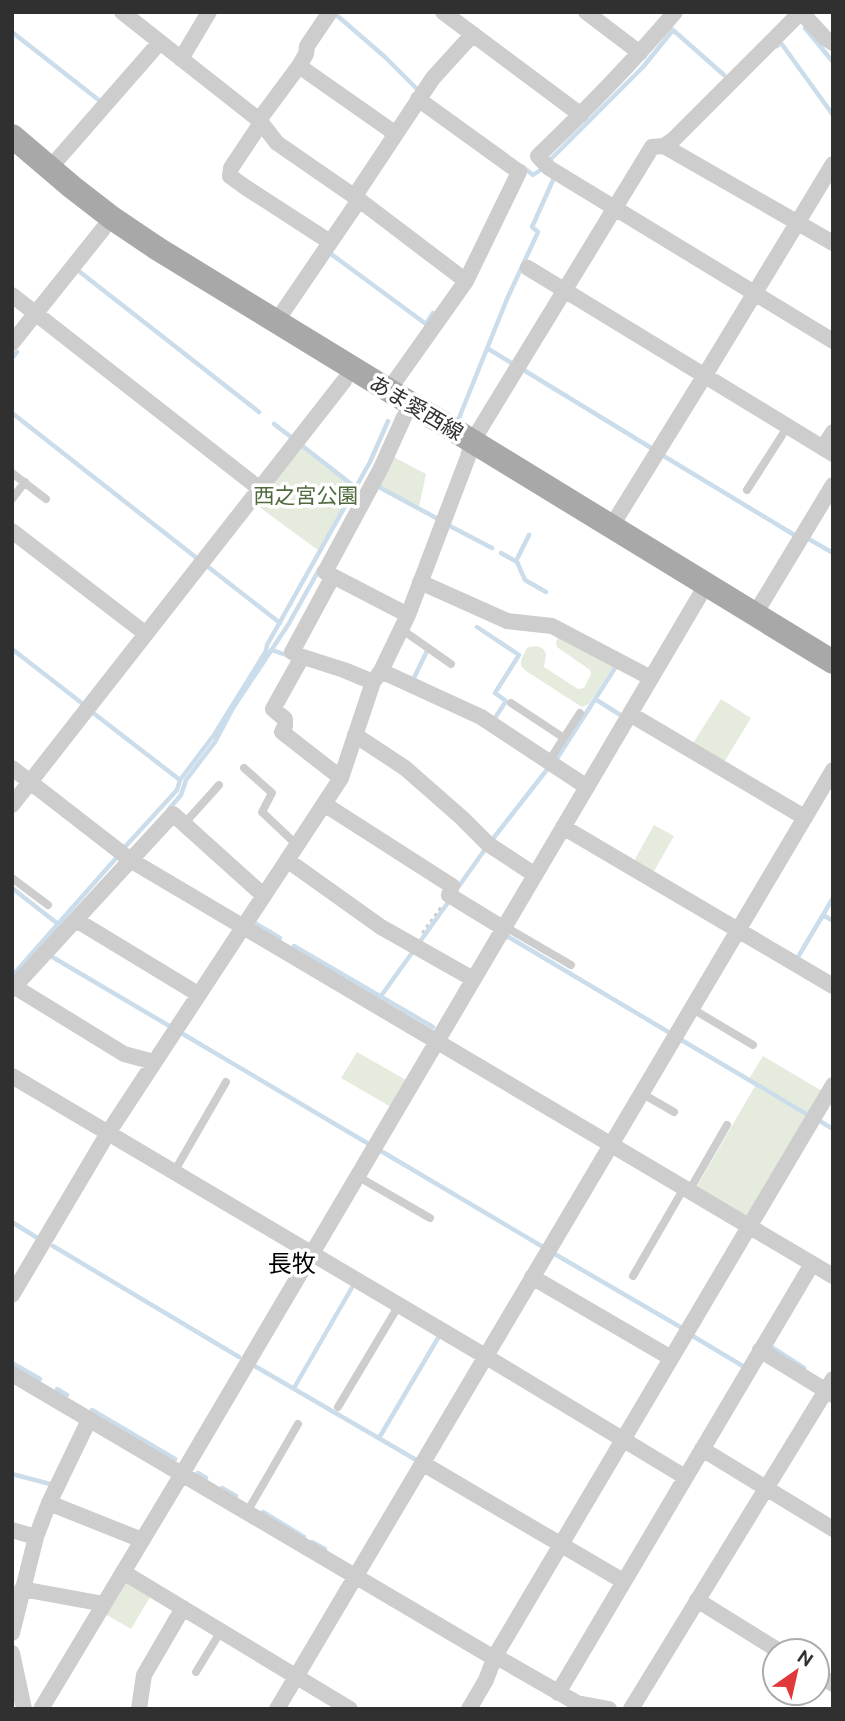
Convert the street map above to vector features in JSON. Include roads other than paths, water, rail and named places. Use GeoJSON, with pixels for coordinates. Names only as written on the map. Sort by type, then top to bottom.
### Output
{"type":"FeatureCollection","features":[{"type":"Feature","properties":{"kind":"main road","name":"あま愛西線"},"geometry":{"type":"LineString","coordinates":[[12,136],[112,218],[388,391],[470,449],[703,591],[755,614],[833,662]]}},
{"type":"Feature","properties":{"kind":"main road","name":"あま愛西線"},"geometry":{"type":"LineString","coordinates":[[12,155],[63,199],[150,262],[404,417],[470,449],[611,527],[833,679]]}},
{"type":"Feature","properties":{"kind":"street"},"geometry":{"type":"LineString","coordinates":[[122,12],[260,122],[277,143],[358,199],[466,281]]}},
{"type":"Feature","properties":{"kind":"street"},"geometry":{"type":"LineString","coordinates":[[181,59],[209,12]]}},
{"type":"Feature","properties":{"kind":"street"},"geometry":{"type":"LineString","coordinates":[[330,12],[307,46],[299,66],[231,168],[230,176],[330,242]]}},
{"type":"Feature","properties":{"kind":"street"},"geometry":{"type":"LineString","coordinates":[[443,12],[581,115]]}},
{"type":"Feature","properties":{"kind":"street"},"geometry":{"type":"LineString","coordinates":[[586,12],[640,52]]}},
{"type":"Feature","properties":{"kind":"street"},"geometry":{"type":"LineString","coordinates":[[674,12],[581,115],[538,156],[550,168],[833,341]]}},
{"type":"Feature","properties":{"kind":"street"},"geometry":{"type":"LineString","coordinates":[[12,1295],[108,1133],[341,778],[377,677],[405,622],[470,449],[652,147],[664,146],[674,139],[793,15],[833,43]]}},
{"type":"Feature","properties":{"kind":"street"},"geometry":{"type":"LineString","coordinates":[[276,322],[357,203],[358,191],[418,99],[473,34]]}},
{"type":"Feature","properties":{"kind":"street"},"geometry":{"type":"LineString","coordinates":[[50,168],[160,42]]}},
{"type":"Feature","properties":{"kind":"street"},"geometry":{"type":"LineString","coordinates":[[299,66],[396,134]]}},
{"type":"Feature","properties":{"kind":"street"},"geometry":{"type":"LineString","coordinates":[[388,391],[466,281],[519,172],[418,99]]}},
{"type":"Feature","properties":{"kind":"street"},"geometry":{"type":"LineString","coordinates":[[664,146],[833,243]]}},
{"type":"Feature","properties":{"kind":"street"},"geometry":{"type":"LineString","coordinates":[[611,527],[833,164]]}},
{"type":"Feature","properties":{"kind":"street"},"geometry":{"type":"LineString","coordinates":[[12,343],[103,229]]}},
{"type":"Feature","properties":{"kind":"street"},"geometry":{"type":"LineString","coordinates":[[528,268],[828,451],[833,432]]}},
{"type":"Feature","properties":{"kind":"street"},"geometry":{"type":"LineString","coordinates":[[12,295],[260,488]]}},
{"type":"Feature","properties":{"kind":"street"},"geometry":{"type":"LineString","coordinates":[[12,805],[344,381]]}},
{"type":"Feature","properties":{"kind":"street"},"geometry":{"type":"LineString","coordinates":[[404,417],[381,468],[325,572],[405,622]]}},
{"type":"Feature","properties":{"kind":"street"},"geometry":{"type":"LineString","coordinates":[[755,614],[833,485]]}},
{"type":"Feature","properties":{"kind":"street"},"geometry":{"type":"LineString","coordinates":[[12,531],[146,634]]}},
{"type":"Feature","properties":{"kind":"street"},"geometry":{"type":"LineString","coordinates":[[333,576],[292,652],[344,670],[377,677],[481,717],[587,786]]}},
{"type":"Feature","properties":{"kind":"street"},"geometry":{"type":"LineString","coordinates":[[420,582],[507,621],[552,626],[652,678]]}},
{"type":"Feature","properties":{"kind":"street"},"geometry":{"type":"LineString","coordinates":[[41,1709],[703,591]]}},
{"type":"Feature","properties":{"kind":"street"},"geometry":{"type":"LineString","coordinates":[[302,657],[273,709],[285,719],[282,732],[341,778]]}},
{"type":"Feature","properties":{"kind":"street"},"geometry":{"type":"LineString","coordinates":[[630,714],[804,817]]}},
{"type":"Feature","properties":{"kind":"street"},"geometry":{"type":"LineString","coordinates":[[355,735],[405,768],[462,818],[488,845],[535,875]]}},
{"type":"Feature","properties":{"kind":"street"},"geometry":{"type":"LineString","coordinates":[[12,768],[127,857],[833,1276]]}},
{"type":"Feature","properties":{"kind":"street"},"geometry":{"type":"LineString","coordinates":[[277,1709],[804,817],[826,795],[833,770]]}},
{"type":"Feature","properties":{"kind":"street"},"geometry":{"type":"LineString","coordinates":[[324,804],[452,886],[449,895],[504,927]]}},
{"type":"Feature","properties":{"kind":"street"},"geometry":{"type":"LineString","coordinates":[[154,1062],[124,1054],[13,988],[76,920],[127,857],[173,814],[263,895]]}},
{"type":"Feature","properties":{"kind":"street"},"geometry":{"type":"LineString","coordinates":[[563,827],[833,986]]}},
{"type":"Feature","properties":{"kind":"street"},"geometry":{"type":"LineString","coordinates":[[287,860],[381,927],[473,979]]}},
{"type":"Feature","properties":{"kind":"street"},"geometry":{"type":"LineString","coordinates":[[76,920],[198,994]]}},
{"type":"Feature","properties":{"kind":"street"},"geometry":{"type":"LineString","coordinates":[[12,1076],[685,1477]]}},
{"type":"Feature","properties":{"kind":"street"},"geometry":{"type":"LineString","coordinates":[[469,1709],[486,1680],[495,1657],[622,1439],[833,1085]]}},
{"type":"Feature","properties":{"kind":"street"},"geometry":{"type":"LineString","coordinates":[[558,1693],[812,1264]]}},
{"type":"Feature","properties":{"kind":"street"},"geometry":{"type":"LineString","coordinates":[[532,1278],[671,1358]]}},
{"type":"Feature","properties":{"kind":"street"},"geometry":{"type":"LineString","coordinates":[[631,1709],[830,1388],[760,1350]]}},
{"type":"Feature","properties":{"kind":"street"},"geometry":{"type":"LineString","coordinates":[[12,1374],[558,1693],[575,1706],[609,1709]]}},
{"type":"Feature","properties":{"kind":"street"},"geometry":{"type":"LineString","coordinates":[[12,1633],[19,1589],[36,1537],[49,1503],[89,1420]]}},
{"type":"Feature","properties":{"kind":"street"},"geometry":{"type":"LineString","coordinates":[[702,1449],[833,1529]]}},
{"type":"Feature","properties":{"kind":"street"},"geometry":{"type":"LineString","coordinates":[[422,1463],[623,1581]]}},
{"type":"Feature","properties":{"kind":"street"},"geometry":{"type":"LineString","coordinates":[[49,1503],[142,1540]]}},
{"type":"Feature","properties":{"kind":"street"},"geometry":{"type":"LineString","coordinates":[[12,1530],[36,1537]]}},
{"type":"Feature","properties":{"kind":"street"},"geometry":{"type":"LineString","coordinates":[[123,1572],[350,1709]]}},
{"type":"Feature","properties":{"kind":"street"},"geometry":{"type":"LineString","coordinates":[[19,1589],[104,1604]]}},
{"type":"Feature","properties":{"kind":"street"},"geometry":{"type":"LineString","coordinates":[[697,1600],[761,1640]]}},
{"type":"Feature","properties":{"kind":"street"},"geometry":{"type":"LineString","coordinates":[[139,1709],[144,1675],[183,1608]]}},
{"type":"Feature","properties":{"kind":"street"},"geometry":{"type":"LineString","coordinates":[[12,1653],[24,1709]]}},
{"type":"Feature","properties":{"kind":"lane"},"geometry":{"type":"LineString","coordinates":[[747,490],[788,426]]}},
{"type":"Feature","properties":{"kind":"lane"},"geometry":{"type":"LineString","coordinates":[[12,473],[46,499]]}},
{"type":"Feature","properties":{"kind":"lane"},"geometry":{"type":"LineString","coordinates":[[12,499],[25,482]]}},
{"type":"Feature","properties":{"kind":"lane"},"geometry":{"type":"LineString","coordinates":[[405,622],[451,664]]}},
{"type":"Feature","properties":{"kind":"lane"},"geometry":{"type":"LineString","coordinates":[[511,703],[564,738]]}},
{"type":"Feature","properties":{"kind":"lane"},"geometry":{"type":"LineString","coordinates":[[549,761],[580,713]]}},
{"type":"Feature","properties":{"kind":"lane"},"geometry":{"type":"LineString","coordinates":[[244,768],[272,793],[262,812],[297,845]]}},
{"type":"Feature","properties":{"kind":"lane"},"geometry":{"type":"LineString","coordinates":[[184,824],[219,785]]}},
{"type":"Feature","properties":{"kind":"lane"},"geometry":{"type":"LineString","coordinates":[[12,878],[48,905]]}},
{"type":"Feature","properties":{"kind":"lane"},"geometry":{"type":"LineString","coordinates":[[504,927],[571,965]]}},
{"type":"Feature","properties":{"kind":"lane"},"geometry":{"type":"LineString","coordinates":[[691,1009],[753,1045]]}},
{"type":"Feature","properties":{"kind":"lane"},"geometry":{"type":"LineString","coordinates":[[174,1172],[226,1082]]}},
{"type":"Feature","properties":{"kind":"lane"},"geometry":{"type":"LineString","coordinates":[[641,1093],[674,1112]]}},
{"type":"Feature","properties":{"kind":"lane"},"geometry":{"type":"LineString","coordinates":[[633,1276],[727,1125]]}},
{"type":"Feature","properties":{"kind":"lane"},"geometry":{"type":"LineString","coordinates":[[357,1177],[430,1218]]}},
{"type":"Feature","properties":{"kind":"lane"},"geometry":{"type":"LineString","coordinates":[[338,1407],[399,1305]]}},
{"type":"Feature","properties":{"kind":"lane"},"geometry":{"type":"LineString","coordinates":[[246,1513],[298,1424]]}},
{"type":"Feature","properties":{"kind":"lane"},"geometry":{"type":"LineString","coordinates":[[196,1672],[221,1631]]}},
{"type":"Feature","properties":{"kind":"waterway"},"geometry":{"type":"LineString","coordinates":[[333,12],[417,89]]}},
{"type":"Feature","properties":{"kind":"waterway"},"geometry":{"type":"LineString","coordinates":[[805,28],[833,62]]}},
{"type":"Feature","properties":{"kind":"waterway"},"geometry":{"type":"LineString","coordinates":[[550,160],[643,67],[673,30],[724,75]]}},
{"type":"Feature","properties":{"kind":"waterway"},"geometry":{"type":"LineString","coordinates":[[12,32],[100,101]]}},
{"type":"Feature","properties":{"kind":"waterway"},"geometry":{"type":"LineString","coordinates":[[777,46],[781,43],[833,115]]}},
{"type":"Feature","properties":{"kind":"waterway"},"geometry":{"type":"LineString","coordinates":[[523,167],[533,175],[542,169]]}},
{"type":"Feature","properties":{"kind":"waterway"},"geometry":{"type":"LineString","coordinates":[[459,418],[507,299],[538,232],[532,227],[554,178]]}},
{"type":"Feature","properties":{"kind":"waterway"},"geometry":{"type":"LineString","coordinates":[[331,254],[426,324],[433,313]]}},
{"type":"Feature","properties":{"kind":"waterway"},"geometry":{"type":"LineString","coordinates":[[80,272],[259,412]]}},
{"type":"Feature","properties":{"kind":"waterway"},"geometry":{"type":"LineString","coordinates":[[487,348],[513,364]]}},
{"type":"Feature","properties":{"kind":"waterway"},"geometry":{"type":"LineString","coordinates":[[12,358],[17,352]]}},
{"type":"Feature","properties":{"kind":"waterway"},"geometry":{"type":"LineString","coordinates":[[522,369],[653,449]]}},
{"type":"Feature","properties":{"kind":"waterway"},"geometry":{"type":"LineString","coordinates":[[12,413],[198,559]]}},
{"type":"Feature","properties":{"kind":"waterway"},"geometry":{"type":"LineString","coordinates":[[123,849],[177,790],[180,780],[214,735],[266,651],[370,462],[388,421]]}},
{"type":"Feature","properties":{"kind":"waterway"},"geometry":{"type":"LineString","coordinates":[[274,424],[291,437]]}},
{"type":"Feature","properties":{"kind":"waterway"},"geometry":{"type":"LineString","coordinates":[[300,444],[355,487]]}},
{"type":"Feature","properties":{"kind":"waterway"},"geometry":{"type":"LineString","coordinates":[[662,455],[796,536]]}},
{"type":"Feature","properties":{"kind":"waterway"},"geometry":{"type":"LineString","coordinates":[[377,486],[438,519]]}},
{"type":"Feature","properties":{"kind":"waterway"},"geometry":{"type":"LineString","coordinates":[[448,525],[492,548]]}},
{"type":"Feature","properties":{"kind":"waterway"},"geometry":{"type":"LineString","coordinates":[[516,561],[529,535]]}},
{"type":"Feature","properties":{"kind":"waterway"},"geometry":{"type":"LineString","coordinates":[[807,538],[833,553]]}},
{"type":"Feature","properties":{"kind":"waterway"},"geometry":{"type":"LineString","coordinates":[[501,553],[517,562],[525,580],[546,592]]}},
{"type":"Feature","properties":{"kind":"waterway"},"geometry":{"type":"LineString","coordinates":[[207,566],[280,623]]}},
{"type":"Feature","properties":{"kind":"waterway"},"geometry":{"type":"LineString","coordinates":[[169,809],[181,795],[186,780],[215,742],[233,708],[288,625],[320,568]]}},
{"type":"Feature","properties":{"kind":"waterway"},"geometry":{"type":"LineString","coordinates":[[477,627],[519,655],[495,693],[506,701],[493,721]]}},
{"type":"Feature","properties":{"kind":"waterway"},"geometry":{"type":"LineString","coordinates":[[12,649],[83,704]]}},
{"type":"Feature","properties":{"kind":"waterway"},"geometry":{"type":"LineString","coordinates":[[272,650],[289,656]]}},
{"type":"Feature","properties":{"kind":"waterway"},"geometry":{"type":"LineString","coordinates":[[412,682],[427,651]]}},
{"type":"Feature","properties":{"kind":"waterway"},"geometry":{"type":"LineString","coordinates":[[556,760],[617,665]]}},
{"type":"Feature","properties":{"kind":"waterway"},"geometry":{"type":"LineString","coordinates":[[595,699],[622,716]]}},
{"type":"Feature","properties":{"kind":"waterway"},"geometry":{"type":"LineString","coordinates":[[92,712],[180,780]]}},
{"type":"Feature","properties":{"kind":"waterway"},"geometry":{"type":"LineString","coordinates":[[492,840],[549,767]]}},
{"type":"Feature","properties":{"kind":"waterway"},"geometry":{"type":"LineString","coordinates":[[459,886],[486,848]]}},
{"type":"Feature","properties":{"kind":"waterway"},"geometry":{"type":"LineString","coordinates":[[12,976],[118,856]]}},
{"type":"Feature","properties":{"kind":"waterway"},"geometry":{"type":"LineString","coordinates":[[12,888],[58,924]]}},
{"type":"Feature","properties":{"kind":"waterway"},"geometry":{"type":"LineString","coordinates":[[798,957],[833,898]]}},
{"type":"Feature","properties":{"kind":"waterway"},"geometry":{"type":"LineString","coordinates":[[419,943],[449,901],[451,902]]}},
{"type":"Feature","properties":{"kind":"waterway"},"geometry":{"type":"LineString","coordinates":[[823,915],[833,921]]}},
{"type":"Feature","properties":{"kind":"waterway"},"geometry":{"type":"LineString","coordinates":[[253,922],[280,938]]}},
{"type":"Feature","properties":{"kind":"waterway"},"geometry":{"type":"LineString","coordinates":[[506,938],[507,936],[670,1033]]}},
{"type":"Feature","properties":{"kind":"waterway"},"geometry":{"type":"LineString","coordinates":[[294,946],[433,1027]]}},
{"type":"Feature","properties":{"kind":"waterway"},"geometry":{"type":"LineString","coordinates":[[381,996],[414,950]]}},
{"type":"Feature","properties":{"kind":"waterway"},"geometry":{"type":"LineString","coordinates":[[49,955],[171,1027]]}},
{"type":"Feature","properties":{"kind":"waterway"},"geometry":{"type":"LineString","coordinates":[[183,1034],[367,1143]]}},
{"type":"Feature","properties":{"kind":"waterway"},"geometry":{"type":"LineString","coordinates":[[678,1038],[808,1115]]}},
{"type":"Feature","properties":{"kind":"waterway"},"geometry":{"type":"LineString","coordinates":[[818,1120],[833,1129]]}},
{"type":"Feature","properties":{"kind":"waterway"},"geometry":{"type":"LineString","coordinates":[[381,1151],[543,1247]]}},
{"type":"Feature","properties":{"kind":"waterway"},"geometry":{"type":"LineString","coordinates":[[12,1222],[39,1239]]}},
{"type":"Feature","properties":{"kind":"waterway"},"geometry":{"type":"LineString","coordinates":[[53,1246],[239,1357]]}},
{"type":"Feature","properties":{"kind":"waterway"},"geometry":{"type":"LineString","coordinates":[[553,1253],[682,1328]]}},
{"type":"Feature","properties":{"kind":"waterway"},"geometry":{"type":"LineString","coordinates":[[294,1388],[354,1284]]}},
{"type":"Feature","properties":{"kind":"waterway"},"geometry":{"type":"LineString","coordinates":[[691,1335],[746,1368]]}},
{"type":"Feature","properties":{"kind":"waterway"},"geometry":{"type":"LineString","coordinates":[[379,1438],[438,1338]]}},
{"type":"Feature","properties":{"kind":"waterway"},"geometry":{"type":"LineString","coordinates":[[770,1346],[804,1368]]}},
{"type":"Feature","properties":{"kind":"waterway"},"geometry":{"type":"LineString","coordinates":[[12,1363],[40,1379]]}},
{"type":"Feature","properties":{"kind":"waterway"},"geometry":{"type":"LineString","coordinates":[[252,1366],[418,1461]]}},
{"type":"Feature","properties":{"kind":"waterway"},"geometry":{"type":"LineString","coordinates":[[57,1389],[67,1395]]}},
{"type":"Feature","properties":{"kind":"waterway"},"geometry":{"type":"LineString","coordinates":[[92,1410],[175,1459]]}},
{"type":"Feature","properties":{"kind":"waterway"},"geometry":{"type":"LineString","coordinates":[[198,1473],[206,1478]]}},
{"type":"Feature","properties":{"kind":"waterway"},"geometry":{"type":"LineString","coordinates":[[12,1474],[50,1484]]}},
{"type":"Feature","properties":{"kind":"waterway"},"geometry":{"type":"LineString","coordinates":[[222,1488],[236,1496]]}},
{"type":"Feature","properties":{"kind":"waterway"},"geometry":{"type":"LineString","coordinates":[[263,1512],[304,1537]]}},
{"type":"Feature","properties":{"kind":"waterway"},"geometry":{"type":"LineString","coordinates":[[312,1542],[325,1549]]}},
{"type":"Feature","properties":{"kind":"district","name":"長牧"},"geometry":{"type":"Point","coordinates":[292,1264]}},
{"type":"Feature","properties":{"kind":"park label","name":"西之宮公園"},"geometry":{"type":"Point","coordinates":[306,496]}}]}
